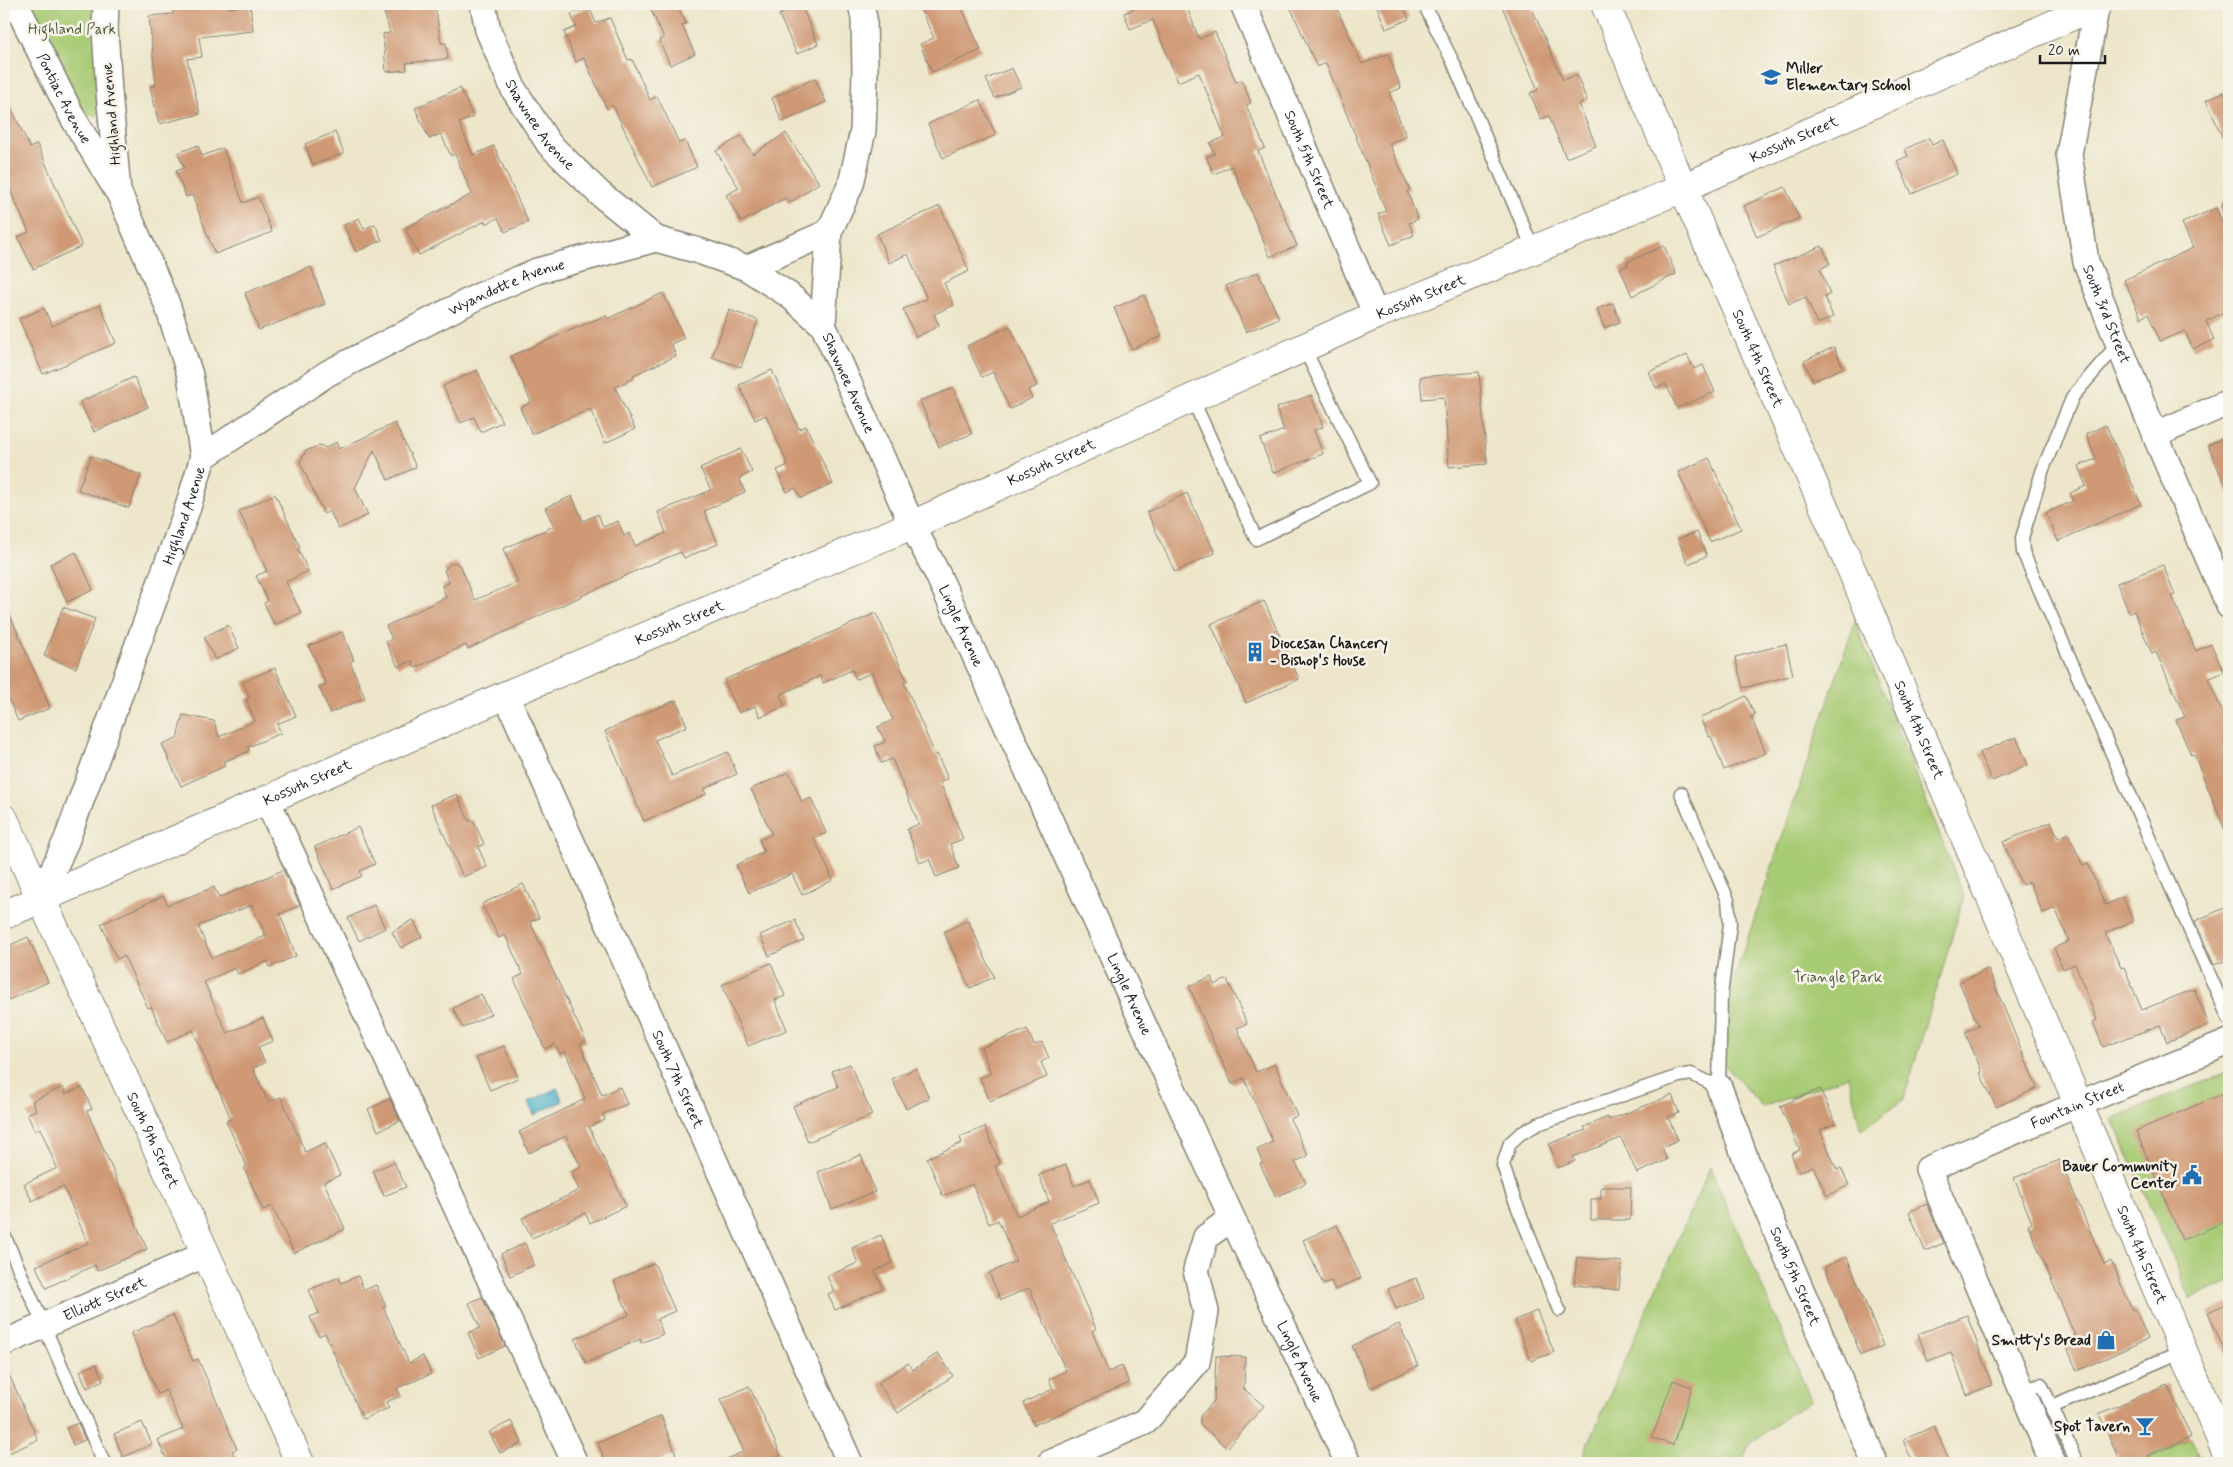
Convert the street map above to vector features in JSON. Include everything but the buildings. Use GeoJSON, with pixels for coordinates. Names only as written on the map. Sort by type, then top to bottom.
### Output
{"type":"FeatureCollection","features":[{"type":"Feature","properties":{"kind":"street","name":"Pontiac Avenue"},"geometry":{"type":"LineString","coordinates":[[16,4],[90,149],[118,191]]}},
{"type":"Feature","properties":{"kind":"street","name":"Highland Avenue"},"geometry":{"type":"LineString","coordinates":[[40,900],[70,830],[185,516],[203,457],[190,375],[168,304],[118,191],[109,92],[106,4]]}},
{"type":"Feature","properties":{"kind":"street","name":"Shawnee Avenue"},"geometry":{"type":"LineString","coordinates":[[483,4],[488,30],[514,90],[549,144],[599,193],[656,239]]}},
{"type":"Feature","properties":{"kind":"street","name":"Shawnee Avenue"},"geometry":{"type":"LineString","coordinates":[[861,4],[864,18],[865,73],[863,131],[852,184],[829,232],[823,325],[912,525]]}},
{"type":"Feature","properties":{"kind":"street","name":"South 5th Street"},"geometry":{"type":"LineString","coordinates":[[1243,4],[1376,315]]}},
{"type":"Feature","properties":{"kind":"street","name":"South 4th Street"},"geometry":{"type":"LineString","coordinates":[[1605,4],[1683,188],[1852,571],[2229,1459]]}},
{"type":"Feature","properties":{"kind":"street","name":"Kossuth Street"},"geometry":{"type":"LineString","coordinates":[[4,915],[506,695],[912,525],[1376,315],[1683,188],[2098,4]]}},
{"type":"Feature","properties":{"kind":"street","name":"South 3rd Street"},"geometry":{"type":"LineString","coordinates":[[2098,4],[2069,154],[2086,262],[2156,435],[2229,606]]}},
{"type":"Feature","properties":{"kind":"street"},"geometry":{"type":"LineString","coordinates":[[747,268],[829,232]]}},
{"type":"Feature","properties":{"kind":"street"},"geometry":{"type":"LineString","coordinates":[[656,239],[700,251],[747,268],[789,295],[823,325]]}},
{"type":"Feature","properties":{"kind":"street","name":"Wyandotte Avenue"},"geometry":{"type":"LineString","coordinates":[[203,457],[328,373],[479,296],[537,272],[656,239]]}},
{"type":"Feature","properties":{"kind":"street"},"geometry":{"type":"LineString","coordinates":[[2156,435],[2229,402]]}},
{"type":"Feature","properties":{"kind":"street","name":"Lingle Avenue"},"geometry":{"type":"LineString","coordinates":[[912,525],[942,584],[1232,1218],[1348,1463]]}},
{"type":"Feature","properties":{"kind":"street","name":"South 7th Street"},"geometry":{"type":"LineString","coordinates":[[506,695],[850,1463]]}},
{"type":"Feature","properties":{"kind":"street"},"geometry":{"type":"LineString","coordinates":[[267,800],[575,1463]]}},
{"type":"Feature","properties":{"kind":"street","name":"South 9th Street"},"geometry":{"type":"LineString","coordinates":[[4,819],[206,1254],[300,1463]]}},
{"type":"Feature","properties":{"kind":"street","name":"Fountain Street"},"geometry":{"type":"LineString","coordinates":[[2022,1391],[1928,1169],[2078,1104],[2229,1042]]}},
{"type":"Feature","properties":{"kind":"street","name":"South 5th Street"},"geometry":{"type":"LineString","coordinates":[[1719,1087],[1748,1165],[1875,1463]]}},
{"type":"Feature","properties":{"kind":"street"},"geometry":{"type":"LineString","coordinates":[[1050,1463],[1145,1422],[1197,1362],[1206,1312],[1196,1270],[1206,1237],[1232,1218]]}},
{"type":"Feature","properties":{"kind":"street","name":"Elliott Street"},"geometry":{"type":"LineString","coordinates":[[4,1343],[206,1254]]}},
{"type":"Feature","properties":{"kind":"street"},"geometry":{"type":"LineString","coordinates":[[2022,1391],[2053,1463]]}},
{"type":"Feature","properties":{"kind":"lane"},"geometry":{"type":"LineString","coordinates":[[1424,4],[1453,62],[1534,251]]}},
{"type":"Feature","properties":{"kind":"lane"},"geometry":{"type":"LineString","coordinates":[[2229,204],[2229,210]]}},
{"type":"Feature","properties":{"kind":"lane"},"geometry":{"type":"LineString","coordinates":[[2119,343],[2073,396],[2043,469],[2022,538],[2023,552],[2229,1019]]}},
{"type":"Feature","properties":{"kind":"lane"},"geometry":{"type":"LineString","coordinates":[[1192,398],[1256,539],[1370,483],[1304,348]]}},
{"type":"Feature","properties":{"kind":"lane"},"geometry":{"type":"LineString","coordinates":[[1559,1310],[1513,1196],[1503,1165],[1510,1143],[1520,1134],[1538,1124],[1668,1079],[1691,1074],[1719,1087],[1721,996],[1730,924],[1728,900],[1681,793]]}},
{"type":"Feature","properties":{"kind":"lane"},"geometry":{"type":"LineString","coordinates":[[4,1235],[104,1463]]}},
{"type":"Feature","properties":{"kind":"lane"},"geometry":{"type":"LineString","coordinates":[[2052,1407],[2183,1351]]}},
{"type":"Feature","properties":{"kind":"lane"},"geometry":{"type":"LineString","coordinates":[[2022,1391],[2041,1384],[2077,1463]]}},
{"type":"Feature","properties":{"kind":"green space","name":"Highland Park"},"geometry":{"type":"Polygon","coordinates":[[[31,4],[98,4],[101,111],[95,117],[85,113],[31,4]]]}},
{"type":"Feature","properties":{"kind":"green space","name":"Triangle Park"},"geometry":{"type":"Polygon","coordinates":[[[1855,622],[1964,896],[1904,1099],[1861,1130],[1848,1076],[1763,1107],[1710,1049],[1855,622]]]}},
{"type":"Feature","properties":{"kind":"green space"},"geometry":{"type":"Polygon","coordinates":[[[2229,1071],[2229,1283],[2191,1299],[2112,1119],[2229,1071]]]}},
{"type":"Feature","properties":{"kind":"green space"},"geometry":{"type":"Polygon","coordinates":[[[1710,1167],[1811,1400],[1750,1443],[1741,1463],[1580,1463],[1710,1167]]]}},
{"type":"Feature","properties":{"kind":"green space"},"geometry":{"type":"Polygon","coordinates":[[[2191,1437],[2201,1463],[2151,1463],[2148,1457],[2191,1437]]]}},
{"type":"Feature","properties":{"kind":"water"},"geometry":{"type":"Polygon","coordinates":[[[557,1088],[563,1101],[534,1115],[528,1102],[557,1088]]]}},
{"type":"Feature","properties":{"kind":"place","name":"Miller Elementary School"},"geometry":{"type":"Point","coordinates":[1771,77]}},
{"type":"Feature","properties":{"kind":"place","name":"Diocesan Chancery - Bishop's House"},"geometry":{"type":"Point","coordinates":[1255,652]}},
{"type":"Feature","properties":{"kind":"place","name":"Bauer Community Center"},"geometry":{"type":"Point","coordinates":[2192,1175]}},
{"type":"Feature","properties":{"kind":"place","name":"Smitty's Bread"},"geometry":{"type":"Point","coordinates":[2106,1340]}},
{"type":"Feature","properties":{"kind":"place","name":"Spot Tavern"},"geometry":{"type":"Point","coordinates":[2145,1426]}}]}
